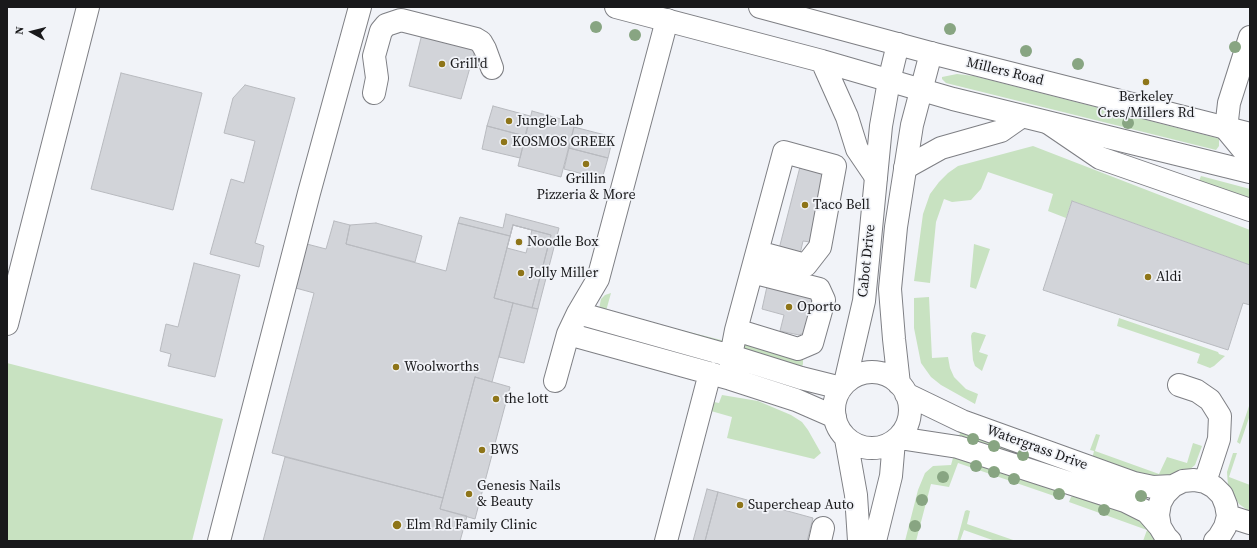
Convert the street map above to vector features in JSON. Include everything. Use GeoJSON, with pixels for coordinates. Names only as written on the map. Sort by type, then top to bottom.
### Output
{"type":"FeatureCollection","features":[{"type":"Feature","properties":{"kind":"street"},"geometry":{"type":"LineString","coordinates":[[7,324],[88,7]]}},
{"type":"Feature","properties":{"kind":"street"},"geometry":{"type":"LineString","coordinates":[[219,541],[309,193],[360,7]]}},
{"type":"Feature","properties":{"kind":"street"},"geometry":{"type":"LineString","coordinates":[[616,7],[822,61],[921,90],[1050,124],[1250,172]]}},
{"type":"Feature","properties":{"kind":"street","name":"Millers Road"},"geometry":{"type":"LineString","coordinates":[[760,7],[931,53],[1250,134]]}},
{"type":"Feature","properties":{"kind":"street"},"geometry":{"type":"LineString","coordinates":[[376,85],[374,56],[381,31],[386,25],[401,20],[476,39],[481,42],[485,49],[492,68]]}},
{"type":"Feature","properties":{"kind":"street"},"geometry":{"type":"LineString","coordinates":[[555,381],[568,334],[578,313],[598,279],[667,20]]}},
{"type":"Feature","properties":{"kind":"street"},"geometry":{"type":"LineString","coordinates":[[1250,37],[1229,103],[1226,129],[1250,158]]}},
{"type":"Feature","properties":{"kind":"street","name":"Cabot Drive"},"geometry":{"type":"LineString","coordinates":[[843,386],[864,301],[881,126],[889,81],[898,44]]}},
{"type":"Feature","properties":{"kind":"street","name":"Cabot Drive"},"geometry":{"type":"LineString","coordinates":[[903,389],[894,339],[890,289],[896,227],[912,125],[931,53]]}},
{"type":"Feature","properties":{"kind":"street"},"geometry":{"type":"LineString","coordinates":[[822,61],[847,117],[857,150],[876,177]]}},
{"type":"Feature","properties":{"kind":"street"},"geometry":{"type":"LineString","coordinates":[[905,168],[918,159],[941,148],[1001,131],[1021,116]]}},
{"type":"Feature","properties":{"kind":"street"},"geometry":{"type":"LineString","coordinates":[[1050,124],[1100,158],[1250,210]]}},
{"type":"Feature","properties":{"kind":"street"},"geometry":{"type":"LineString","coordinates":[[731,380],[731,356],[736,330],[784,152],[835,166],[820,247],[806,265],[755,262]]}},
{"type":"Feature","properties":{"kind":"street"},"geometry":{"type":"LineString","coordinates":[[736,330],[798,349],[812,342],[824,300],[819,289],[755,262]]}},
{"type":"Feature","properties":{"kind":"street"},"geometry":{"type":"LineString","coordinates":[[578,313],[731,356],[801,378],[843,386]]}},
{"type":"Feature","properties":{"kind":"street"},"geometry":{"type":"LineString","coordinates":[[568,334],[710,373],[796,400],[834,417]]}},
{"type":"Feature","properties":{"kind":"street"},"geometry":{"type":"LineString","coordinates":[[867,372],[879,373],[890,377],[903,389],[909,403],[910,412],[908,422],[897,439],[885,446],[875,448],[865,448],[855,445],[846,439],[839,429],[834,417],[836,397],[843,386],[855,376],[867,372]]}},
{"type":"Feature","properties":{"kind":"street"},"geometry":{"type":"LineString","coordinates":[[666,541],[710,373]]}},
{"type":"Feature","properties":{"kind":"street"},"geometry":{"type":"LineString","coordinates":[[1179,385],[1197,391],[1210,400],[1220,416],[1220,439],[1205,482],[1214,487],[1222,495],[1226,505],[1228,516],[1222,540]]}},
{"type":"Feature","properties":{"kind":"street","name":"Watergrass Drive"},"geometry":{"type":"LineString","coordinates":[[903,389],[962,421],[1134,483],[1153,487],[1173,486],[1183,481],[1194,480],[1205,482]]}},
{"type":"Feature","properties":{"kind":"street"},"geometry":{"type":"LineString","coordinates":[[846,439],[856,494],[859,541]]}},
{"type":"Feature","properties":{"kind":"street"},"geometry":{"type":"LineString","coordinates":[[874,541],[891,476],[897,439]]}},
{"type":"Feature","properties":{"kind":"street","name":"Watergrass Drive"},"geometry":{"type":"LineString","coordinates":[[897,439],[958,446],[1124,501],[1147,512],[1166,537]]}},
{"type":"Feature","properties":{"kind":"street"},"geometry":{"type":"LineString","coordinates":[[1166,537],[1158,515],[1160,503],[1165,494],[1173,486]]}},
{"type":"Feature","properties":{"kind":"street"},"geometry":{"type":"LineString","coordinates":[[1228,516],[1250,523]]}},
{"type":"Feature","properties":{"kind":"green space"},"geometry":{"type":"Polygon","coordinates":[[[957,74],[974,76],[1217,138],[1219,139],[1219,146],[1216,150],[946,83],[942,79],[942,77],[957,74]]]}},
{"type":"Feature","properties":{"kind":"green space"},"geometry":{"type":"Polygon","coordinates":[[[1033,146],[1250,230],[1250,265],[1072,201],[1066,218],[1048,211],[1053,194],[988,172],[981,189],[971,200],[952,202],[944,199],[936,222],[930,283],[914,281],[923,214],[930,194],[939,182],[958,166],[1033,146]]]}},
{"type":"Feature","properties":{"kind":"green space"},"geometry":{"type":"Polygon","coordinates":[[[1201,176],[1250,189],[1250,200],[1198,183],[1201,176]]]}},
{"type":"Feature","properties":{"kind":"green space"},"geometry":{"type":"Polygon","coordinates":[[[974,244],[990,249],[976,289],[970,287],[974,244]]]}},
{"type":"Feature","properties":{"kind":"green space"},"geometry":{"type":"Polygon","coordinates":[[[611,293],[606,311],[599,309],[601,299],[605,295],[611,293]]]}},
{"type":"Feature","properties":{"kind":"green space"},"geometry":{"type":"Polygon","coordinates":[[[929,297],[932,358],[948,357],[950,368],[954,377],[966,389],[978,394],[975,404],[941,385],[931,377],[921,363],[914,328],[914,298],[929,297]]]}},
{"type":"Feature","properties":{"kind":"green space"},"geometry":{"type":"Polygon","coordinates":[[[607,311],[725,341],[723,344],[607,311]]]}},
{"type":"Feature","properties":{"kind":"green space"},"geometry":{"type":"Polygon","coordinates":[[[1119,318],[1218,352],[1219,354],[1225,356],[1210,368],[1197,363],[1200,354],[1117,326],[1119,318]]]}},
{"type":"Feature","properties":{"kind":"green space"},"geometry":{"type":"Polygon","coordinates":[[[974,332],[986,335],[979,352],[988,355],[982,371],[975,366],[973,360],[971,336],[974,332]]]}},
{"type":"Feature","properties":{"kind":"green space"},"geometry":{"type":"Polygon","coordinates":[[[745,343],[752,347],[770,352],[774,350],[803,356],[803,364],[801,369],[744,352],[742,345],[745,343]]]}},
{"type":"Feature","properties":{"kind":"green space"},"geometry":{"type":"Polygon","coordinates":[[[7,363],[223,419],[192,541],[7,541],[7,363]]]}},
{"type":"Feature","properties":{"kind":"green space"},"geometry":{"type":"Polygon","coordinates":[[[722,395],[758,401],[791,415],[802,422],[821,453],[814,459],[727,438],[732,417],[711,411],[714,402],[719,403],[722,395]]]}},
{"type":"Feature","properties":{"kind":"green space"},"geometry":{"type":"Polygon","coordinates":[[[1250,403],[1250,415],[1240,444],[1237,442],[1250,403]]]}},
{"type":"Feature","properties":{"kind":"green space"},"geometry":{"type":"Polygon","coordinates":[[[961,430],[1070,468],[1068,476],[958,439],[961,430]]]}},
{"type":"Feature","properties":{"kind":"green space"},"geometry":{"type":"Polygon","coordinates":[[[1096,434],[1100,435],[1095,451],[1159,474],[1167,457],[1187,463],[1193,443],[1202,446],[1195,465],[1183,474],[1153,478],[1092,459],[1094,451],[1090,450],[1096,434]]]}},
{"type":"Feature","properties":{"kind":"green space"},"geometry":{"type":"Polygon","coordinates":[[[1233,453],[1237,453],[1229,477],[1250,485],[1250,512],[1239,504],[1228,486],[1227,472],[1233,453]]]}},
{"type":"Feature","properties":{"kind":"green space"},"geometry":{"type":"Polygon","coordinates":[[[956,455],[1065,492],[1063,499],[958,463],[949,487],[931,484],[916,541],[905,541],[918,490],[925,473],[933,466],[951,465],[953,458],[956,455]]]}},
{"type":"Feature","properties":{"kind":"green space"},"geometry":{"type":"Polygon","coordinates":[[[1073,495],[1122,512],[1146,523],[1159,541],[1143,541],[1147,530],[1069,502],[1073,495]]]}},
{"type":"Feature","properties":{"kind":"green space"},"geometry":{"type":"Polygon","coordinates":[[[965,511],[970,511],[967,524],[1016,541],[995,541],[964,530],[960,541],[957,541],[965,511]]]}},
{"type":"Feature","properties":{"kind":"building","name":"Grill'd"},"geometry":{"type":"Polygon","coordinates":[[[423,30],[477,43],[461,99],[409,86],[423,30]]]}},
{"type":"Feature","properties":{"kind":"building"},"geometry":{"type":"Polygon","coordinates":[[[121,73],[202,93],[173,210],[91,189],[121,73]]]}},
{"type":"Feature","properties":{"kind":"building"},"geometry":{"type":"Polygon","coordinates":[[[245,85],[295,98],[255,243],[264,246],[259,267],[210,254],[231,179],[244,183],[255,141],[224,133],[233,98],[245,85]]]}},
{"type":"Feature","properties":{"kind":"building","name":"Jungle Lab"},"geometry":{"type":"Polygon","coordinates":[[[493,106],[530,116],[525,136],[487,126],[493,106]]]}},
{"type":"Feature","properties":{"kind":"building"},"geometry":{"type":"Polygon","coordinates":[[[532,111],[575,123],[561,177],[518,166],[532,111]]]}},
{"type":"Feature","properties":{"kind":"building","name":"KOSMOS GREEK"},"geometry":{"type":"Polygon","coordinates":[[[487,126],[525,136],[520,158],[482,149],[487,126]]]}},
{"type":"Feature","properties":{"kind":"building"},"geometry":{"type":"Polygon","coordinates":[[[574,127],[613,137],[608,158],[569,148],[574,127]]]}},
{"type":"Feature","properties":{"kind":"building","name":"Grillin Pizzeria & More"},"geometry":{"type":"Polygon","coordinates":[[[569,148],[608,158],[602,179],[564,169],[569,148]]]}},
{"type":"Feature","properties":{"kind":"building","name":"Taco Bell"},"geometry":{"type":"Polygon","coordinates":[[[801,163],[828,170],[810,242],[803,241],[800,254],[779,249],[801,163]]]}},
{"type":"Feature","properties":{"kind":"building","name":"Aldi"},"geometry":{"type":"Polygon","coordinates":[[[1072,201],[1250,265],[1250,305],[1243,303],[1228,350],[1043,290],[1072,201]]]}},
{"type":"Feature","properties":{"kind":"building"},"geometry":{"type":"Polygon","coordinates":[[[506,214],[559,228],[538,309],[532,308],[551,235],[513,225],[510,236],[458,223],[460,217],[503,228],[506,214]]]}},
{"type":"Feature","properties":{"kind":"building","name":"Woolworths"},"geometry":{"type":"Polygon","coordinates":[[[334,221],[350,225],[346,244],[446,271],[458,223],[510,236],[494,298],[513,303],[492,382],[475,377],[443,498],[272,453],[314,293],[292,287],[303,243],[326,249],[334,221]]]}},
{"type":"Feature","properties":{"kind":"building"},"geometry":{"type":"Polygon","coordinates":[[[376,223],[422,236],[415,262],[346,244],[350,225],[376,223]]]}},
{"type":"Feature","properties":{"kind":"building","name":"Jolly Miller"},"geometry":{"type":"Polygon","coordinates":[[[513,225],[551,235],[532,308],[494,298],[513,225]]]}},
{"type":"Feature","properties":{"kind":"building","name":"Noodle Box"},"geometry":{"type":"Polygon","coordinates":[[[513,225],[532,230],[526,253],[507,248],[513,225]]]}},
{"type":"Feature","properties":{"kind":"building"},"geometry":{"type":"Polygon","coordinates":[[[194,263],[240,275],[215,377],[168,366],[171,354],[160,351],[166,324],[178,327],[194,263]]]}},
{"type":"Feature","properties":{"kind":"building","name":"Oporto"},"geometry":{"type":"Polygon","coordinates":[[[768,282],[811,292],[815,305],[808,331],[799,335],[780,331],[784,315],[762,309],[768,282]]]}},
{"type":"Feature","properties":{"kind":"building"},"geometry":{"type":"Polygon","coordinates":[[[513,303],[538,309],[524,363],[499,357],[513,303]]]}},
{"type":"Feature","properties":{"kind":"building"},"geometry":{"type":"Polygon","coordinates":[[[475,377],[510,387],[475,519],[440,509],[475,377]]]}},
{"type":"Feature","properties":{"kind":"building"},"geometry":{"type":"Polygon","coordinates":[[[285,457],[443,498],[440,509],[467,516],[460,541],[263,541],[285,457]]]}},
{"type":"Feature","properties":{"kind":"building"},"geometry":{"type":"Polygon","coordinates":[[[707,489],[718,492],[705,541],[693,541],[707,489]]]}},
{"type":"Feature","properties":{"kind":"building","name":"Supercheap Auto"},"geometry":{"type":"Polygon","coordinates":[[[718,492],[813,518],[807,541],[705,541],[718,492]]]}},
{"type":"Feature","properties":{"kind":"place","name":"Grill'd"},"geometry":{"type":"Point","coordinates":[442,64]}},
{"type":"Feature","properties":{"kind":"place","name":"Berkeley Cres/Millers Rd"},"geometry":{"type":"Point","coordinates":[1146,82]}},
{"type":"Feature","properties":{"kind":"place","name":"Jungle Lab"},"geometry":{"type":"Point","coordinates":[509,121]}},
{"type":"Feature","properties":{"kind":"place","name":"KOSMOS GREEK"},"geometry":{"type":"Point","coordinates":[504,142]}},
{"type":"Feature","properties":{"kind":"place","name":"Grillin Pizzeria & More"},"geometry":{"type":"Point","coordinates":[586,164]}},
{"type":"Feature","properties":{"kind":"place","name":"Taco Bell"},"geometry":{"type":"Point","coordinates":[805,205]}},
{"type":"Feature","properties":{"kind":"place","name":"Noodle Box"},"geometry":{"type":"Point","coordinates":[519,242]}},
{"type":"Feature","properties":{"kind":"place","name":"Jolly Miller"},"geometry":{"type":"Point","coordinates":[521,273]}},
{"type":"Feature","properties":{"kind":"place","name":"Aldi"},"geometry":{"type":"Point","coordinates":[1148,277]}},
{"type":"Feature","properties":{"kind":"place","name":"Oporto"},"geometry":{"type":"Point","coordinates":[789,307]}},
{"type":"Feature","properties":{"kind":"place","name":"Woolworths"},"geometry":{"type":"Point","coordinates":[396,367]}},
{"type":"Feature","properties":{"kind":"place","name":"the lott"},"geometry":{"type":"Point","coordinates":[496,399]}},
{"type":"Feature","properties":{"kind":"place","name":"BWS"},"geometry":{"type":"Point","coordinates":[482,450]}},
{"type":"Feature","properties":{"kind":"place","name":"Genesis Nails & Beauty"},"geometry":{"type":"Point","coordinates":[469,494]}},
{"type":"Feature","properties":{"kind":"place","name":"Supercheap Auto"},"geometry":{"type":"Point","coordinates":[740,505]}},
{"type":"Feature","properties":{"kind":"place","name":"Elm Rd Family Clinic"},"geometry":{"type":"Point","coordinates":[397,525]}}]}
